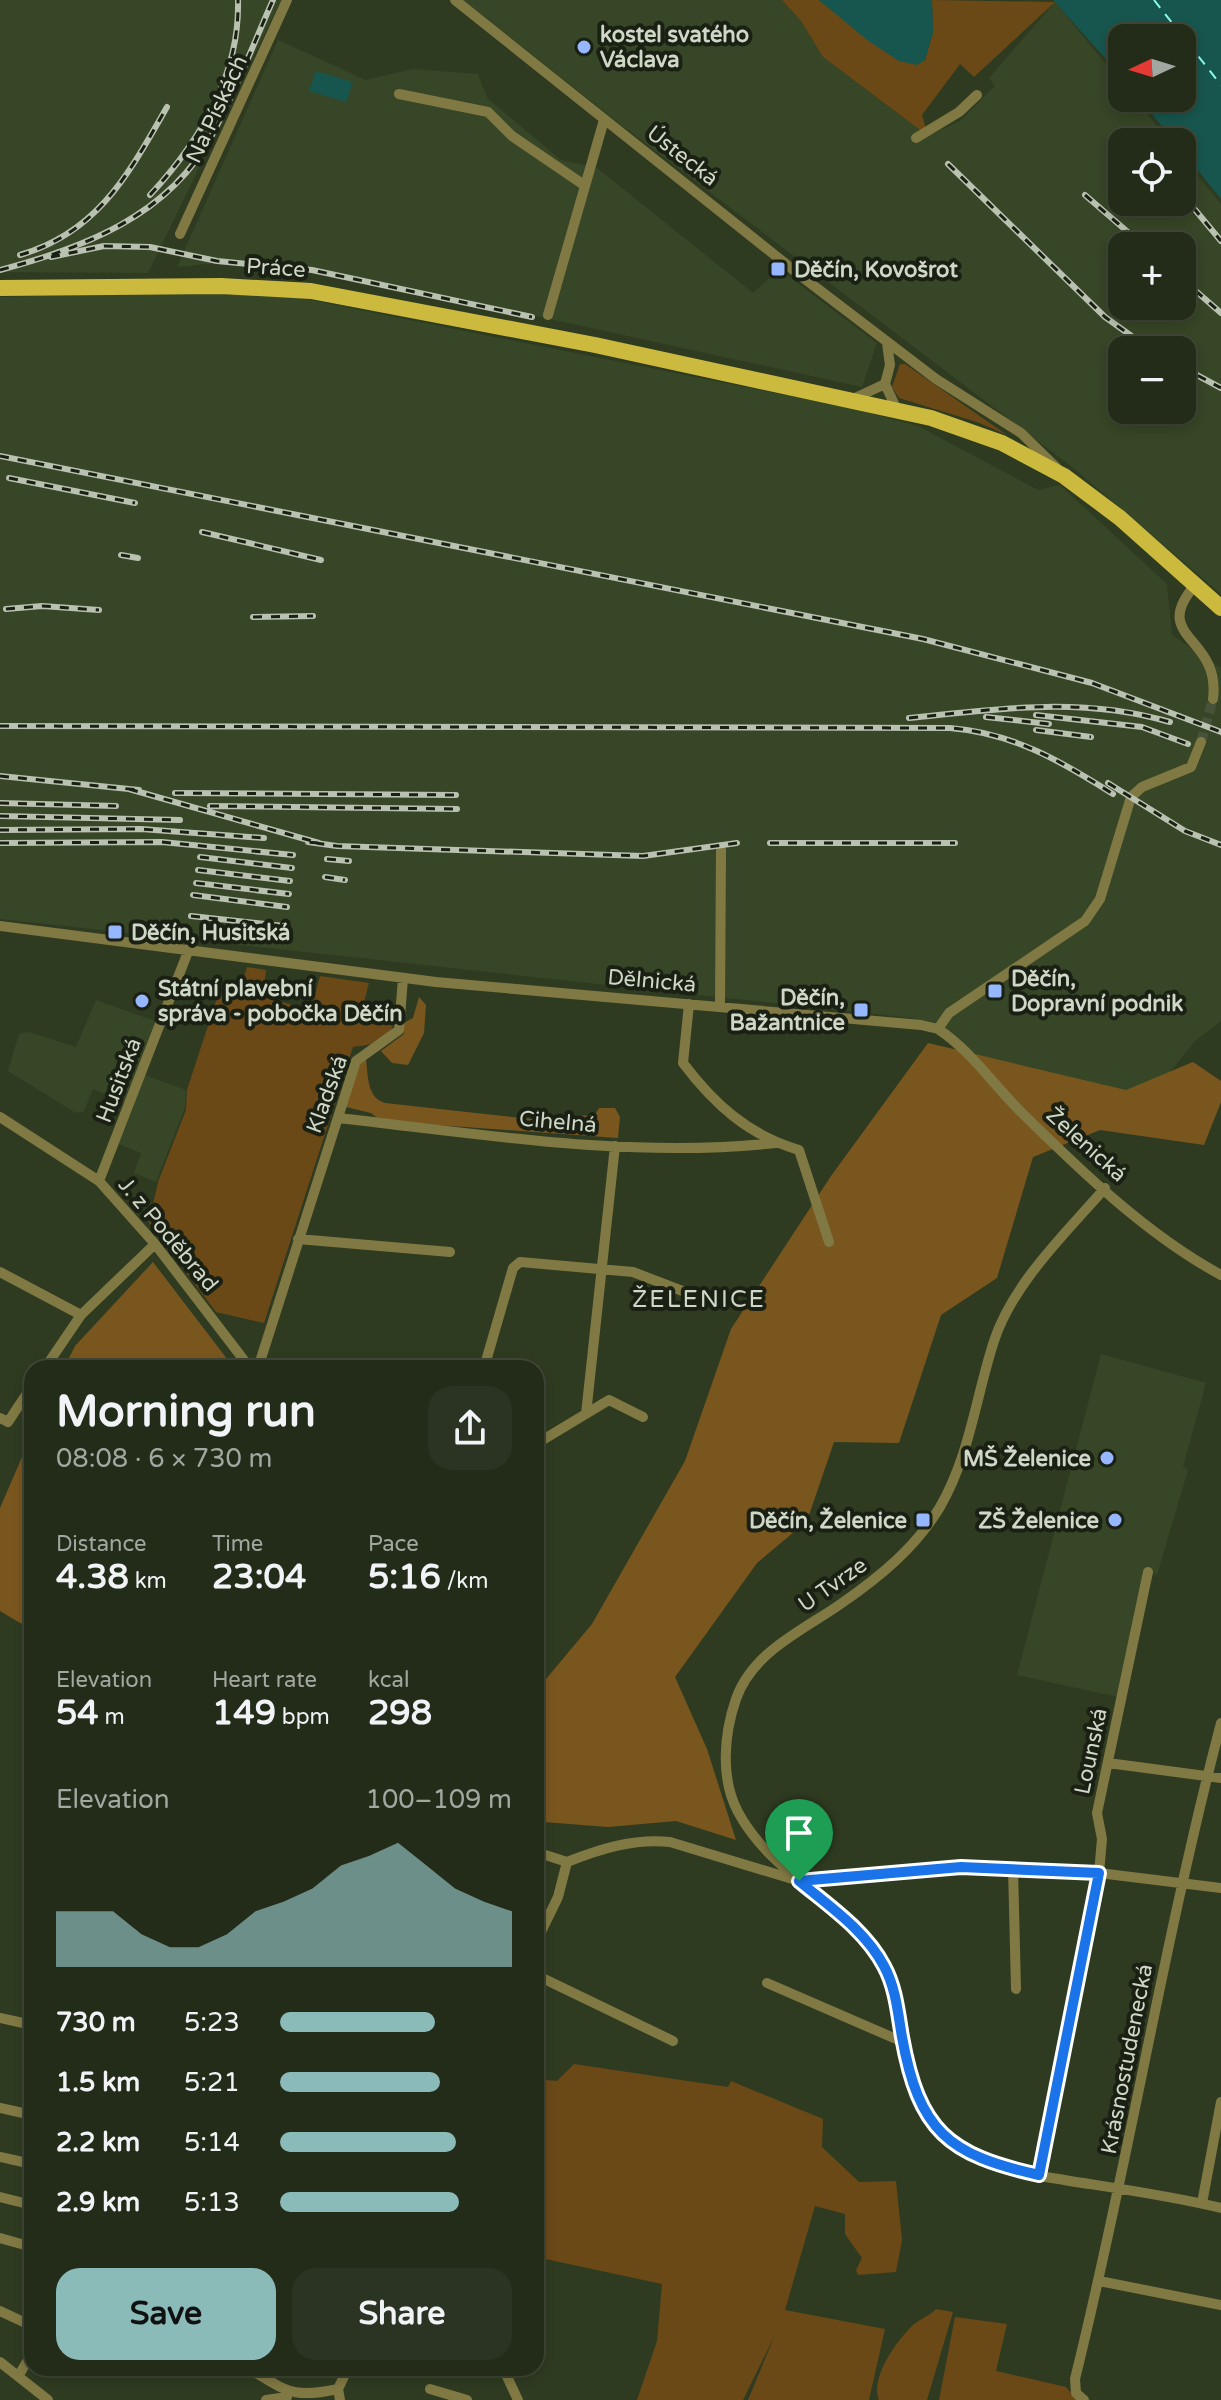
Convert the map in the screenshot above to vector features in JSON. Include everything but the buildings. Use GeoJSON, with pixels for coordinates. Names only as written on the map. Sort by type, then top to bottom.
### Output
{"type":"FeatureCollection","features":[{"type":"Feature","properties":{"kind":"main road","name":"Práce"},"geometry":{"type":"LineString","coordinates":[[0,288],[286,288],[544,336],[848,399]]}},
{"type":"Feature","properties":{"kind":"main road","name":"Ústecká"},"geometry":{"type":"LineString","coordinates":[[848,399],[983,435],[1064,476],[1120,518],[1221,608]]}},
{"type":"Feature","properties":{"kind":"street","name":"Na Pískách"},"geometry":{"type":"LineString","coordinates":[[180,234],[287,0]]}},
{"type":"Feature","properties":{"kind":"street","name":"Ústecká"},"geometry":{"type":"LineString","coordinates":[[455,0],[886,342],[949,388],[1021,433],[1064,476]]}},
{"type":"Feature","properties":{"kind":"street"},"geometry":{"type":"LineString","coordinates":[[399,94],[488,112],[512,136],[584,185]]}},
{"type":"Feature","properties":{"kind":"street"},"geometry":{"type":"LineString","coordinates":[[916,138],[959,112],[977,95]]}},
{"type":"Feature","properties":{"kind":"street"},"geometry":{"type":"LineString","coordinates":[[548,315],[604,120]]}},
{"type":"Feature","properties":{"kind":"street"},"geometry":{"type":"LineString","coordinates":[[886,342],[890,357],[885,384],[897,410]]}},
{"type":"Feature","properties":{"kind":"street"},"geometry":{"type":"LineString","coordinates":[[848,399],[872,393],[885,384]]}},
{"type":"Feature","properties":{"kind":"street"},"geometry":{"type":"LineString","coordinates":[[1195,585],[1180,607],[1180,620],[1214,663],[1217,683],[1213,699]]}},
{"type":"Feature","properties":{"kind":"street"},"geometry":{"type":"LineString","coordinates":[[938,1029],[949,1013],[1085,921],[1100,899],[1131,797],[1142,787],[1191,767],[1201,742]]}},
{"type":"Feature","properties":{"kind":"street"},"geometry":{"type":"LineString","coordinates":[[720,1007],[721,850]]}},
{"type":"Feature","properties":{"kind":"street","name":"Dělnická"},"geometry":{"type":"LineString","coordinates":[[0,926],[403,978],[938,1029]]}},
{"type":"Feature","properties":{"kind":"street","name":"Husitská"},"geometry":{"type":"LineString","coordinates":[[99,1181],[189,949]]}},
{"type":"Feature","properties":{"kind":"street","name":"Kladská"},"geometry":{"type":"LineString","coordinates":[[260,1360],[356,1061],[399,1030],[403,978]]}},
{"type":"Feature","properties":{"kind":"street"},"geometry":{"type":"LineString","coordinates":[[689,1004],[683,1063],[711,1101],[775,1143],[799,1150],[829,1242]]}},
{"type":"Feature","properties":{"kind":"street","name":"Želenická"},"geometry":{"type":"LineString","coordinates":[[938,1029],[953,1039],[1021,1112],[1154,1232],[1221,1275]]}},
{"type":"Feature","properties":{"kind":"street","name":"Cihelná"},"geometry":{"type":"LineString","coordinates":[[338,1118],[615,1146],[716,1150],[775,1143]]}},
{"type":"Feature","properties":{"kind":"street"},"geometry":{"type":"LineString","coordinates":[[0,1132],[3,1119]]}},
{"type":"Feature","properties":{"kind":"street","name":"J. z Poděbrad"},"geometry":{"type":"LineString","coordinates":[[3,1119],[99,1181],[155,1244],[244,1360]]}},
{"type":"Feature","properties":{"kind":"street"},"geometry":{"type":"LineString","coordinates":[[586,1414],[615,1146]]}},
{"type":"Feature","properties":{"kind":"street","name":"U Tvrze"},"geometry":{"type":"LineString","coordinates":[[1105,1188],[1061,1238],[1017,1296],[995,1338],[965,1453],[948,1492],[927,1527],[894,1564],[771,1651],[753,1668],[738,1694],[729,1721],[725,1762],[737,1809],[759,1844],[857,1930],[885,1968],[894,1993],[913,2086],[932,2121],[947,2137],[988,2164],[1221,2208]]}},
{"type":"Feature","properties":{"kind":"street"},"geometry":{"type":"LineString","coordinates":[[298,1239],[450,1252]]}},
{"type":"Feature","properties":{"kind":"street"},"geometry":{"type":"LineString","coordinates":[[50,1360],[81,1315],[155,1244]]}},
{"type":"Feature","properties":{"kind":"street"},"geometry":{"type":"LineString","coordinates":[[486,1360],[513,1268],[520,1262],[602,1268],[660,1279],[706,1300]]}},
{"type":"Feature","properties":{"kind":"street"},"geometry":{"type":"LineString","coordinates":[[0,1272],[81,1315]]}},
{"type":"Feature","properties":{"kind":"street"},"geometry":{"type":"LineString","coordinates":[[4,1420],[24,1396]]}},
{"type":"Feature","properties":{"kind":"street"},"geometry":{"type":"LineString","coordinates":[[544,1439],[609,1400],[643,1417]]}},
{"type":"Feature","properties":{"kind":"street","name":"Lounská"},"geometry":{"type":"LineString","coordinates":[[1039,2175],[1099,1873],[1102,1839],[1097,1813],[1148,1572]]}},
{"type":"Feature","properties":{"kind":"street","name":"Krásnostudenecká"},"geometry":{"type":"LineString","coordinates":[[1084,2400],[1076,2393],[1075,2379],[1120,2189],[1182,1883],[1221,1723]]}},
{"type":"Feature","properties":{"kind":"street"},"geometry":{"type":"LineString","coordinates":[[1108,1763],[1221,1778]]}},
{"type":"Feature","properties":{"kind":"street"},"geometry":{"type":"LineString","coordinates":[[544,1855],[567,1862],[599,1850],[650,1839],[670,1842],[799,1881],[961,1867],[1099,1873],[1221,1888]]}},
{"type":"Feature","properties":{"kind":"street"},"geometry":{"type":"LineString","coordinates":[[544,1926],[558,1897],[567,1862]]}},
{"type":"Feature","properties":{"kind":"street"},"geometry":{"type":"LineString","coordinates":[[1013,1868],[1016,1989]]}},
{"type":"Feature","properties":{"kind":"street"},"geometry":{"type":"LineString","coordinates":[[544,1979],[673,2041]]}},
{"type":"Feature","properties":{"kind":"street"},"geometry":{"type":"LineString","coordinates":[[767,1983],[903,2042]]}},
{"type":"Feature","properties":{"kind":"street"},"geometry":{"type":"LineString","coordinates":[[0,2018],[24,2023]]}},
{"type":"Feature","properties":{"kind":"street"},"geometry":{"type":"LineString","coordinates":[[1202,2203],[1221,2102]]}},
{"type":"Feature","properties":{"kind":"street"},"geometry":{"type":"LineString","coordinates":[[0,2108],[24,2113]]}},
{"type":"Feature","properties":{"kind":"street"},"geometry":{"type":"LineString","coordinates":[[0,2157],[24,2162]]}},
{"type":"Feature","properties":{"kind":"street"},"geometry":{"type":"LineString","coordinates":[[0,2197],[24,2203]]}},
{"type":"Feature","properties":{"kind":"street"},"geometry":{"type":"LineString","coordinates":[[0,2238],[24,2245]]}},
{"type":"Feature","properties":{"kind":"street"},"geometry":{"type":"LineString","coordinates":[[1099,2281],[1221,2305]]}},
{"type":"Feature","properties":{"kind":"street"},"geometry":{"type":"LineString","coordinates":[[0,2311],[24,2322]]}},
{"type":"Feature","properties":{"kind":"street"},"geometry":{"type":"LineString","coordinates":[[0,2362],[48,2400]]}},
{"type":"Feature","properties":{"kind":"street"},"geometry":{"type":"LineString","coordinates":[[19,2375],[24,2367]]}},
{"type":"Feature","properties":{"kind":"street"},"geometry":{"type":"LineString","coordinates":[[257,2376],[287,2397]]}},
{"type":"Feature","properties":{"kind":"street"},"geometry":{"type":"LineString","coordinates":[[266,2400],[339,2395],[345,2376]]}},
{"type":"Feature","properties":{"kind":"street"},"geometry":{"type":"LineString","coordinates":[[507,2376],[518,2400]]}},
{"type":"Feature","properties":{"kind":"street"},"geometry":{"type":"LineString","coordinates":[[430,2389],[467,2400]]}},
{"type":"Feature","properties":{"kind":"shaded area"},"geometry":{"type":"Polygon","coordinates":[[[0,0],[281,0],[148,273],[0,272],[0,0]]]}},
{"type":"Feature","properties":{"kind":"shaded area"},"geometry":{"type":"Polygon","coordinates":[[[463,0],[782,0],[801,21],[823,57],[928,136],[960,121],[995,86],[989,78],[1055,2],[1108,67],[1108,112],[1145,112],[1159,128],[1108,128],[1108,216],[1196,216],[1196,174],[1221,204],[1221,594],[1072,467],[624,127],[463,0]]]}},
{"type":"Feature","properties":{"kind":"shaded area"},"geometry":{"type":"Polygon","coordinates":[[[782,0],[819,0],[899,61],[925,60],[933,32],[932,0],[1055,2],[974,77],[960,64],[922,115],[928,136],[823,57],[801,21],[782,0]]]}},
{"type":"Feature","properties":{"kind":"shaded area"},"geometry":{"type":"Polygon","coordinates":[[[278,40],[366,80],[413,69],[478,74],[487,98],[561,160],[597,168],[753,293],[779,269],[877,343],[862,387],[268,258],[177,267],[278,40]]]}},
{"type":"Feature","properties":{"kind":"shaded area"},"geometry":{"type":"Polygon","coordinates":[[[235,291],[285,295],[851,408],[918,426],[1038,490],[1060,485],[1167,584],[1172,635],[1221,668],[1221,1021],[1195,1041],[1146,1102],[977,1055],[912,1018],[0,919],[0,297],[235,291]]]}},
{"type":"Feature","properties":{"kind":"shaded area"},"geometry":{"type":"Polygon","coordinates":[[[900,364],[905,364],[1007,435],[977,422],[899,398],[892,387],[900,364]]]}},
{"type":"Feature","properties":{"kind":"shaded area"},"geometry":{"type":"Polygon","coordinates":[[[247,967],[266,970],[263,997],[311,1010],[320,976],[369,983],[363,1006],[397,1013],[391,1030],[383,1039],[353,1047],[264,1323],[216,1312],[149,1223],[158,1182],[186,1110],[187,1090],[219,992],[238,998],[247,967]]]}},
{"type":"Feature","properties":{"kind":"shaded area"},"geometry":{"type":"Polygon","coordinates":[[[419,997],[426,1005],[424,1033],[408,1065],[392,1063],[381,1051],[404,1034],[404,1023],[413,1018],[419,997]]]}},
{"type":"Feature","properties":{"kind":"shaded area"},"geometry":{"type":"Polygon","coordinates":[[[96,1000],[155,1021],[139,1073],[186,1090],[185,1108],[156,1182],[134,1173],[141,1153],[119,1144],[134,1106],[93,1089],[84,1111],[76,1113],[8,1071],[19,1034],[29,1032],[76,1047],[96,1000]]]}},
{"type":"Feature","properties":{"kind":"shaded area"},"geometry":{"type":"Polygon","coordinates":[[[928,1043],[1126,1090],[1193,1062],[1221,1081],[1221,1102],[1204,1145],[1100,1130],[1033,1157],[997,1278],[941,1315],[899,1443],[834,1442],[807,1521],[757,1563],[675,1677],[707,1749],[736,1840],[676,1821],[608,1827],[544,1822],[544,1681],[592,1624],[685,1461],[731,1329],[831,1176],[928,1043]]]}},
{"type":"Feature","properties":{"kind":"shaded area"},"geometry":{"type":"Polygon","coordinates":[[[361,1058],[366,1059],[372,1091],[385,1103],[559,1122],[570,1115],[594,1116],[599,1108],[615,1108],[620,1117],[618,1138],[381,1121],[371,1113],[346,1107],[361,1058]]]}},
{"type":"Feature","properties":{"kind":"shaded area"},"geometry":{"type":"Polygon","coordinates":[[[153,1262],[228,1360],[68,1360],[75,1346],[153,1262]]]}},
{"type":"Feature","properties":{"kind":"shaded area","name":"ZŠ Želenice"},"geometry":{"type":"Polygon","coordinates":[[[1101,1354],[1206,1383],[1183,1467],[1188,1470],[1157,1575],[1145,1570],[1118,1697],[1017,1675],[1101,1354]]]}},
{"type":"Feature","properties":{"kind":"shaded area"},"geometry":{"type":"Polygon","coordinates":[[[24,1452],[24,1625],[0,1611],[0,1508],[24,1452]]]}},
{"type":"Feature","properties":{"kind":"shaded area"},"geometry":{"type":"Polygon","coordinates":[[[574,2064],[728,2087],[731,2081],[823,2119],[822,2147],[859,2182],[896,2181],[902,2240],[896,2272],[858,2275],[856,2270],[862,2258],[845,2234],[845,2214],[815,2206],[785,2310],[885,2329],[869,2400],[748,2400],[775,2335],[743,2400],[637,2400],[657,2341],[662,2284],[544,2259],[544,2080],[557,2081],[574,2064]]]}},
{"type":"Feature","properties":{"kind":"shaded area"},"geometry":{"type":"Polygon","coordinates":[[[936,2309],[953,2312],[927,2400],[879,2400],[878,2381],[892,2351],[914,2324],[936,2309]]]}},
{"type":"Feature","properties":{"kind":"shaded area"},"geometry":{"type":"Polygon","coordinates":[[[955,2317],[1007,2324],[996,2371],[1066,2387],[1077,2400],[939,2400],[955,2317]]]}},
{"type":"Feature","properties":{"kind":"water"},"geometry":{"type":"Polygon","coordinates":[[[819,0],[932,0],[933,32],[925,60],[917,65],[899,61],[867,40],[819,0]]]}},
{"type":"Feature","properties":{"kind":"water"},"geometry":{"type":"Polygon","coordinates":[[[1053,0],[1221,0],[1221,199],[1196,168],[1196,128],[1164,128],[1150,112],[1196,112],[1196,24],[1108,24],[1108,61],[1053,0]]]}},
{"type":"Feature","properties":{"kind":"water"},"geometry":{"type":"Polygon","coordinates":[[[316,71],[353,82],[346,102],[309,91],[316,71]]]}},
{"type":"Feature","properties":{"kind":"ferry route"},"geometry":{"type":"LineString","coordinates":[[1154,0],[1221,85]]}},
{"type":"Feature","properties":{"kind":"tunnel"},"geometry":{"type":"LineString","coordinates":[[1201,742],[1213,699]]}},
{"type":"Feature","properties":{"kind":"railway"},"geometry":{"type":"LineString","coordinates":[[150,195],[185,153],[213,106],[232,55],[238,0]]}},
{"type":"Feature","properties":{"kind":"railway"},"geometry":{"type":"LineString","coordinates":[[0,270],[92,239],[148,208],[172,187],[194,163],[212,135],[273,0]]}},
{"type":"Feature","properties":{"kind":"railway"},"geometry":{"type":"LineString","coordinates":[[20,255],[47,245],[71,231],[109,197],[125,177],[167,107]]}},
{"type":"Feature","properties":{"kind":"railway"},"geometry":{"type":"LineString","coordinates":[[948,164],[1105,317],[1131,336]]}},
{"type":"Feature","properties":{"kind":"railway"},"geometry":{"type":"LineString","coordinates":[[1085,195],[1128,232]]}},
{"type":"Feature","properties":{"kind":"railway"},"geometry":{"type":"LineString","coordinates":[[1196,211],[1221,241]]}},
{"type":"Feature","properties":{"kind":"railway"},"geometry":{"type":"LineString","coordinates":[[51,257],[104,246],[150,247],[217,261],[312,270],[532,317]]}},
{"type":"Feature","properties":{"kind":"railway"},"geometry":{"type":"LineString","coordinates":[[1196,291],[1221,313]]}},
{"type":"Feature","properties":{"kind":"railway"},"geometry":{"type":"LineString","coordinates":[[1196,375],[1221,388]]}},
{"type":"Feature","properties":{"kind":"railway"},"geometry":{"type":"LineString","coordinates":[[0,456],[923,639],[1092,683],[1221,732]]}},
{"type":"Feature","properties":{"kind":"railway"},"geometry":{"type":"LineString","coordinates":[[9,478],[135,503]]}},
{"type":"Feature","properties":{"kind":"railway"},"geometry":{"type":"LineString","coordinates":[[202,532],[321,560]]}},
{"type":"Feature","properties":{"kind":"railway"},"geometry":{"type":"LineString","coordinates":[[121,555],[138,558]]}},
{"type":"Feature","properties":{"kind":"railway"},"geometry":{"type":"LineString","coordinates":[[6,609],[42,606],[99,610]]}},
{"type":"Feature","properties":{"kind":"railway"},"geometry":{"type":"LineString","coordinates":[[253,617],[313,616]]}},
{"type":"Feature","properties":{"kind":"railway"},"geometry":{"type":"LineString","coordinates":[[909,718],[1008,708],[1072,707],[1137,714],[1170,722]]}},
{"type":"Feature","properties":{"kind":"railway"},"geometry":{"type":"LineString","coordinates":[[1036,715],[1142,727],[1188,744]]}},
{"type":"Feature","properties":{"kind":"railway"},"geometry":{"type":"LineString","coordinates":[[986,717],[1049,724]]}},
{"type":"Feature","properties":{"kind":"railway"},"geometry":{"type":"LineString","coordinates":[[0,726],[950,728],[995,736],[1036,750],[1113,794]]}},
{"type":"Feature","properties":{"kind":"railway"},"geometry":{"type":"LineString","coordinates":[[1036,730],[1091,737]]}},
{"type":"Feature","properties":{"kind":"railway"},"geometry":{"type":"LineString","coordinates":[[0,776],[139,790]]}},
{"type":"Feature","properties":{"kind":"railway"},"geometry":{"type":"LineString","coordinates":[[1108,783],[1185,831],[1221,845]]}},
{"type":"Feature","properties":{"kind":"railway"},"geometry":{"type":"LineString","coordinates":[[129,789],[319,843],[308,842],[337,846],[643,856],[737,843]]}},
{"type":"Feature","properties":{"kind":"railway"},"geometry":{"type":"LineString","coordinates":[[175,793],[456,795]]}},
{"type":"Feature","properties":{"kind":"railway"},"geometry":{"type":"LineString","coordinates":[[0,803],[116,806]]}},
{"type":"Feature","properties":{"kind":"railway"},"geometry":{"type":"LineString","coordinates":[[210,806],[457,809]]}},
{"type":"Feature","properties":{"kind":"railway"},"geometry":{"type":"LineString","coordinates":[[0,816],[180,820]]}},
{"type":"Feature","properties":{"kind":"railway"},"geometry":{"type":"LineString","coordinates":[[0,830],[141,829],[264,838]]}},
{"type":"Feature","properties":{"kind":"railway"},"geometry":{"type":"LineString","coordinates":[[0,843],[162,842],[293,855]]}},
{"type":"Feature","properties":{"kind":"railway"},"geometry":{"type":"LineString","coordinates":[[770,843],[955,843]]}},
{"type":"Feature","properties":{"kind":"railway"},"geometry":{"type":"LineString","coordinates":[[200,857],[292,868]]}},
{"type":"Feature","properties":{"kind":"railway"},"geometry":{"type":"LineString","coordinates":[[327,859],[349,861]]}},
{"type":"Feature","properties":{"kind":"railway"},"geometry":{"type":"LineString","coordinates":[[198,870],[290,881]]}},
{"type":"Feature","properties":{"kind":"railway"},"geometry":{"type":"LineString","coordinates":[[325,877],[345,880]]}},
{"type":"Feature","properties":{"kind":"railway"},"geometry":{"type":"LineString","coordinates":[[196,883],[289,894]]}},
{"type":"Feature","properties":{"kind":"railway"},"geometry":{"type":"LineString","coordinates":[[193,895],[287,907]]}},
{"type":"Feature","properties":{"kind":"railway"},"geometry":{"type":"LineString","coordinates":[[191,916],[284,926]]}},
{"type":"Feature","properties":{"kind":"place","name":"kostel svatého Václava"},"geometry":{"type":"Point","coordinates":[584,47]}},
{"type":"Feature","properties":{"kind":"place","name":"Děčín, Kovošrot"},"geometry":{"type":"Point","coordinates":[778,269]}},
{"type":"Feature","properties":{"kind":"place","name":"Děčín, Husitská"},"geometry":{"type":"Point","coordinates":[115,932]}},
{"type":"Feature","properties":{"kind":"place","name":"Děčín, Dopravní podnik"},"geometry":{"type":"Point","coordinates":[995,991]}},
{"type":"Feature","properties":{"kind":"place","name":"Státní plavební správa - pobočka Děčín"},"geometry":{"type":"Point","coordinates":[142,1001]}},
{"type":"Feature","properties":{"kind":"place","name":"Děčín, Bažantnice"},"geometry":{"type":"Point","coordinates":[861,1010]}},
{"type":"Feature","properties":{"kind":"place","name":"MŠ Želenice"},"geometry":{"type":"Point","coordinates":[1107,1458]}},
{"type":"Feature","properties":{"kind":"place","name":"Děčín, Želenice"},"geometry":{"type":"Point","coordinates":[923,1520]}},
{"type":"Feature","properties":{"kind":"place","name":"ZŠ Želenice"},"geometry":{"type":"Point","coordinates":[1115,1520]}},
{"type":"Feature","properties":{"kind":"district","name":"ŽELENICE"},"geometry":{"type":"Point","coordinates":[699,1299]}},
{"type":"Feature","properties":{"kind":"route"},"geometry":{"type":"LineString","coordinates":[[961,1867],[1099,1873],[1039,2175],[988,2164],[966,2152],[932,2121],[913,2086],[894,1993],[885,1968],[857,1930],[799,1881],[961,1867]]}}]}
